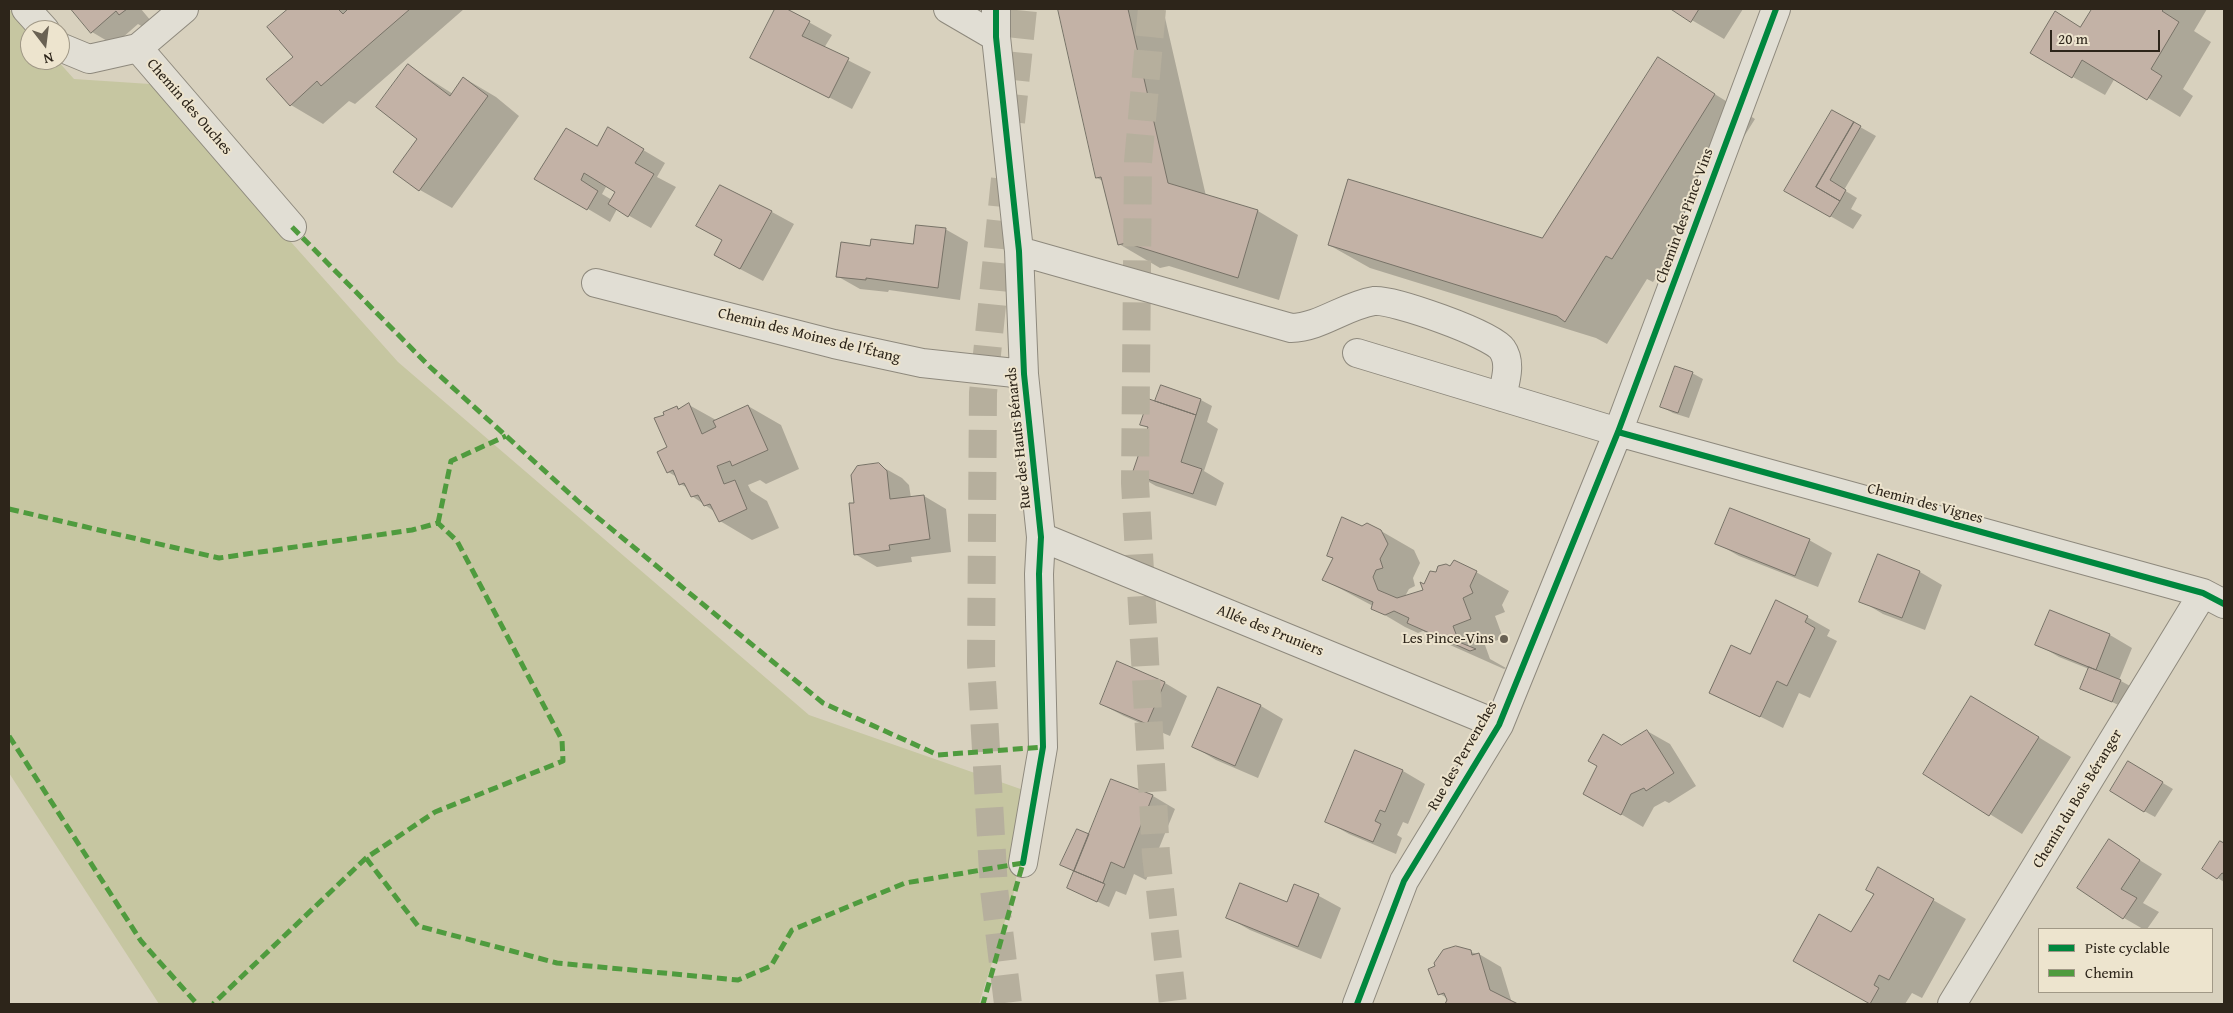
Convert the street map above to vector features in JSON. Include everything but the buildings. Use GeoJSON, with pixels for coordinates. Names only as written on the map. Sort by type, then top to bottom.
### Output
{"type":"FeatureCollection","features":[{"type":"Feature","properties":{"kind":"street"},"geometry":{"type":"LineString","coordinates":[[26,9],[36,20]]}},
{"type":"Feature","properties":{"kind":"street"},"geometry":{"type":"LineString","coordinates":[[138,48],[184,9]]}},
{"type":"Feature","properties":{"kind":"street"},"geometry":{"type":"LineString","coordinates":[[948,9],[996,37]]}},
{"type":"Feature","properties":{"kind":"street","name":"Rue des Hauts Bénards"},"geometry":{"type":"LineString","coordinates":[[996,9],[996,37],[1019,251],[1024,374],[1041,537],[1040,574],[1044,747],[1023,863]]}},
{"type":"Feature","properties":{"kind":"street","name":"Chemin des Pince Vins"},"geometry":{"type":"LineString","coordinates":[[1618,432],[1776,9]]}},
{"type":"Feature","properties":{"kind":"street","name":"Chemin des Ouches"},"geometry":{"type":"LineString","coordinates":[[70,51],[89,59],[138,48],[292,227]]}},
{"type":"Feature","properties":{"kind":"street"},"geometry":{"type":"LineString","coordinates":[[1019,251],[1291,328],[1304,328],[1356,304],[1377,301],[1400,305],[1481,333],[1502,347],[1507,359],[1507,375],[1502,397]]}},
{"type":"Feature","properties":{"kind":"street","name":"Chemin des Moines de l'Étang"},"geometry":{"type":"LineString","coordinates":[[596,283],[834,344],[922,363],[1024,374]]}},
{"type":"Feature","properties":{"kind":"street","name":"Chemin des Vignes"},"geometry":{"type":"LineString","coordinates":[[1357,353],[1618,432],[2214,599]]}},
{"type":"Feature","properties":{"kind":"street","name":"Rue des Pervenches"},"geometry":{"type":"LineString","coordinates":[[1357,1004],[1404,881],[1499,725],[1618,432]]}},
{"type":"Feature","properties":{"kind":"street","name":"Allée des Pruniers"},"geometry":{"type":"LineString","coordinates":[[1041,537],[1499,725]]}},
{"type":"Feature","properties":{"kind":"street","name":"Chemin du Bois Béranger"},"geometry":{"type":"LineString","coordinates":[[1952,1004],[2214,599]]}},
{"type":"Feature","properties":{"kind":"green space"},"geometry":{"type":"Polygon","coordinates":[[[9,9],[20,20],[20,70],[66,70],[74,79],[150,84],[398,362],[809,715],[1029,792],[1014,892],[979,1004],[159,1004],[9,773],[9,9]]]}},
{"type":"Feature","properties":{"kind":"tunnel"},"geometry":{"type":"LineString","coordinates":[[1011,122],[1023,9]]}},
{"type":"Feature","properties":{"kind":"tunnel"},"geometry":{"type":"LineString","coordinates":[[1152,9],[1138,162],[1135,483],[1156,854],[1173,1004]]}},
{"type":"Feature","properties":{"kind":"tunnel"},"geometry":{"type":"LineString","coordinates":[[1005,179],[983,393],[981,663],[994,889],[1008,1004]]}},
{"type":"Feature","properties":{"kind":"marked path"},"geometry":{"type":"LineString","coordinates":[[292,227],[429,366],[580,503],[823,703],[938,755],[1043,747]]}},
{"type":"Feature","properties":{"kind":"marked path"},"geometry":{"type":"LineString","coordinates":[[438,523],[451,461],[506,436]]}},
{"type":"Feature","properties":{"kind":"marked path"},"geometry":{"type":"LineString","coordinates":[[9,509],[219,558],[412,530],[438,523],[457,541],[562,740],[563,761],[435,812],[366,858],[213,1004]]}},
{"type":"Feature","properties":{"kind":"marked path"},"geometry":{"type":"LineString","coordinates":[[9,736],[141,941],[197,1004]]}},
{"type":"Feature","properties":{"kind":"marked path"},"geometry":{"type":"LineString","coordinates":[[366,858],[418,926],[557,963],[738,980],[771,966],[792,930],[905,883],[1023,863],[983,1004]]}},
{"type":"Feature","properties":{"kind":"cycle path"},"geometry":{"type":"LineString","coordinates":[[996,9],[996,37],[1019,251],[1024,374],[1041,537],[1039,574],[1043,747],[1023,863]]}},
{"type":"Feature","properties":{"kind":"cycle path"},"geometry":{"type":"LineString","coordinates":[[1357,1004],[1404,881],[1499,725],[1618,432],[1776,9]]}},
{"type":"Feature","properties":{"kind":"cycle path"},"geometry":{"type":"LineString","coordinates":[[1618,432],[2203,593],[2224,604]]}},
{"type":"Feature","properties":{"kind":"place","name":"Les Pince-Vins"},"geometry":{"type":"Point","coordinates":[1504,639]}}]}
